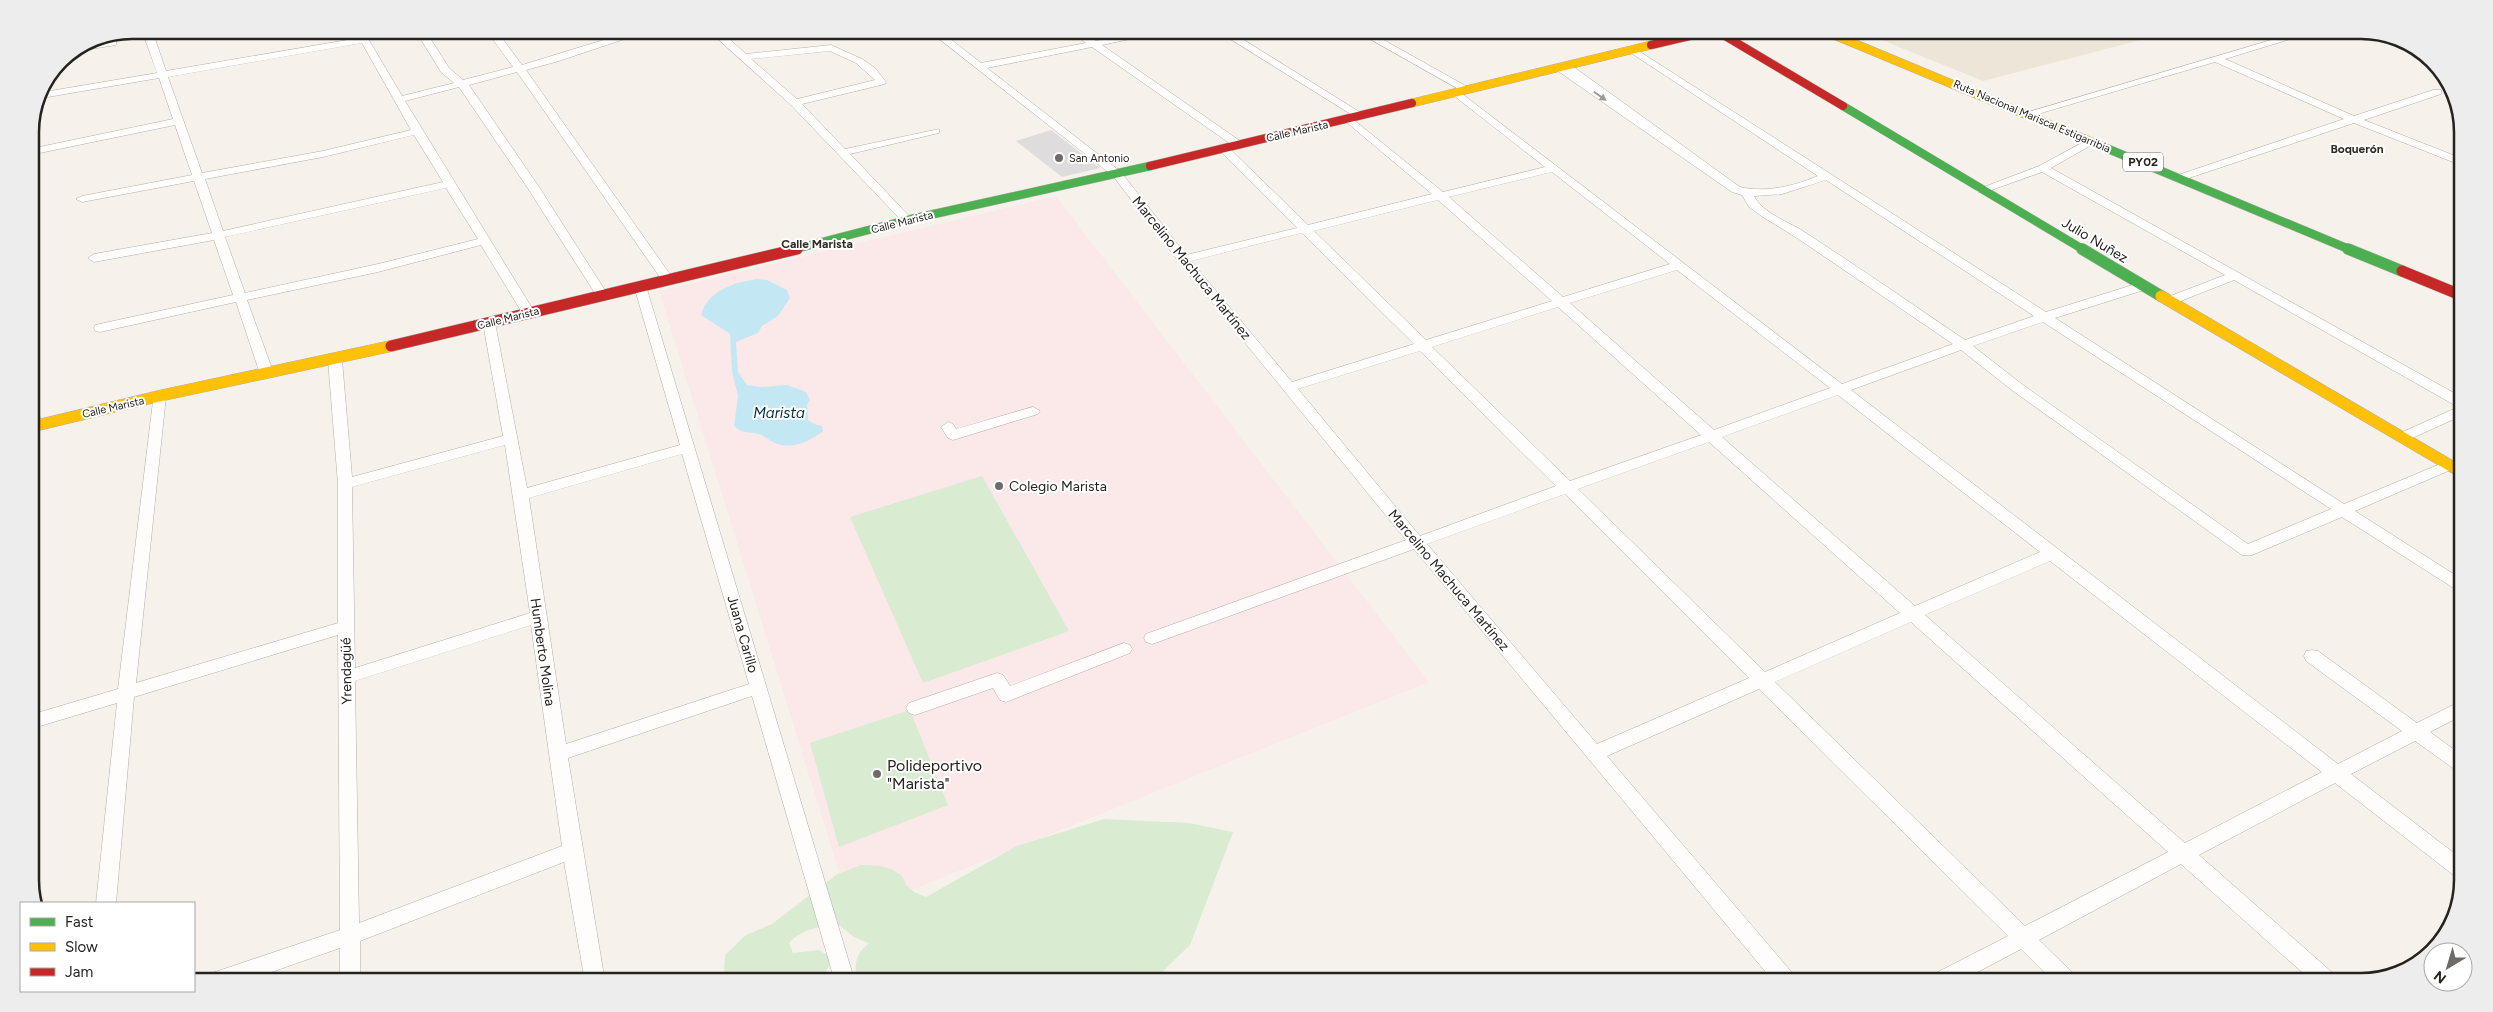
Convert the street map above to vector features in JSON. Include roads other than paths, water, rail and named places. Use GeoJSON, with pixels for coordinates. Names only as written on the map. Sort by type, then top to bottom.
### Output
{"type":"FeatureCollection","features":[{"type":"Feature","properties":{"kind":"street"},"geometry":{"type":"LineString","coordinates":[[150,39],[267,374]]}},
{"type":"Feature","properties":{"kind":"street"},"geometry":{"type":"LineString","coordinates":[[47,94],[341,39]]}},
{"type":"Feature","properties":{"kind":"street"},"geometry":{"type":"LineString","coordinates":[[364,39],[529,313]]}},
{"type":"Feature","properties":{"kind":"street"},"geometry":{"type":"LineString","coordinates":[[426,39],[445,70],[465,87],[602,295]]}},
{"type":"Feature","properties":{"kind":"street"},"geometry":{"type":"LineString","coordinates":[[498,39],[668,280]]}},
{"type":"Feature","properties":{"kind":"street"},"geometry":{"type":"LineString","coordinates":[[400,100],[459,82],[556,59],[618,39]]}},
{"type":"Feature","properties":{"kind":"street"},"geometry":{"type":"LineString","coordinates":[[723,39],[795,103],[907,220]]}},
{"type":"Feature","properties":{"kind":"street","name":"Marcelino Machuca Martínez"},"geometry":{"type":"LineString","coordinates":[[945,39],[1118,174],[1183,259],[1418,544],[1779,973]]}},
{"type":"Feature","properties":{"kind":"street"},"geometry":{"type":"LineString","coordinates":[[1088,39],[1231,147],[1307,229],[1423,345],[1570,488],[2059,973]]}},
{"type":"Feature","properties":{"kind":"street"},"geometry":{"type":"LineString","coordinates":[[981,66],[1121,39]]}},
{"type":"Feature","properties":{"kind":"street"},"geometry":{"type":"LineString","coordinates":[[1235,39],[1355,117],[1441,196],[2318,973]]}},
{"type":"Feature","properties":{"kind":"street"},"geometry":{"type":"LineString","coordinates":[[1374,39],[1463,92],[1554,168],[2454,864]]}},
{"type":"Feature","properties":{"kind":"street","name":"Calle Marista"},"geometry":{"type":"LineString","coordinates":[[39,424],[159,396],[335,360],[907,220],[1118,174],[1680,39]]}},
{"type":"Feature","properties":{"kind":"street","name":"Julio Nuñez"},"geometry":{"type":"LineString","coordinates":[[1730,39],[2143,286],[2454,467]]}},
{"type":"Feature","properties":{"kind":"street","name":"Ruta Nacional Mariscal Estigarribia"},"geometry":{"type":"LineString","coordinates":[[1844,39],[2454,292]]}},
{"type":"Feature","properties":{"kind":"street"},"geometry":{"type":"LineString","coordinates":[[2027,114],[2284,39]]}},
{"type":"Feature","properties":{"kind":"street"},"geometry":{"type":"LineString","coordinates":[[96,46],[113,43]]}},
{"type":"Feature","properties":{"kind":"street"},"geometry":{"type":"LineString","coordinates":[[743,57],[806,48],[831,48],[843,52],[875,72],[881,82],[795,103]]}},
{"type":"Feature","properties":{"kind":"street"},"geometry":{"type":"LineString","coordinates":[[1634,51],[2454,582]]}},
{"type":"Feature","properties":{"kind":"street"},"geometry":{"type":"LineString","coordinates":[[2216,59],[2352,119],[2454,159]]}},
{"type":"Feature","properties":{"kind":"street"},"geometry":{"type":"LineString","coordinates":[[1564,68],[1643,127],[1656,133],[1736,190],[1747,193],[1763,193],[1827,176]]}},
{"type":"Feature","properties":{"kind":"street"},"geometry":{"type":"LineString","coordinates":[[2180,178],[2437,92]]}},
{"type":"Feature","properties":{"kind":"street"},"geometry":{"type":"LineString","coordinates":[[39,150],[178,121]]}},
{"type":"Feature","properties":{"kind":"street"},"geometry":{"type":"LineString","coordinates":[[82,199],[323,154],[418,131]]}},
{"type":"Feature","properties":{"kind":"street"},"geometry":{"type":"LineString","coordinates":[[843,153],[935,131]]}},
{"type":"Feature","properties":{"kind":"street"},"geometry":{"type":"LineString","coordinates":[[1982,190],[2043,168],[2091,141]]}},
{"type":"Feature","properties":{"kind":"street"},"geometry":{"type":"LineString","coordinates":[[39,154],[44,149]]}},
{"type":"Feature","properties":{"kind":"street"},"geometry":{"type":"LineString","coordinates":[[1183,259],[1554,168]]}},
{"type":"Feature","properties":{"kind":"street"},"geometry":{"type":"LineString","coordinates":[[2043,168],[2237,275],[2454,399]]}},
{"type":"Feature","properties":{"kind":"street"},"geometry":{"type":"LineString","coordinates":[[94,258],[220,235],[450,184]]}},
{"type":"Feature","properties":{"kind":"street"},"geometry":{"type":"LineString","coordinates":[[1747,193],[1753,205],[1767,215],[1801,235],[1963,346],[2018,388],[2250,549],[2343,510],[2454,470]]}},
{"type":"Feature","properties":{"kind":"street"},"geometry":{"type":"LineString","coordinates":[[100,328],[240,296],[378,268],[485,241]]}},
{"type":"Feature","properties":{"kind":"street"},"geometry":{"type":"LineString","coordinates":[[1290,387],[1679,265]]}},
{"type":"Feature","properties":{"kind":"street"},"geometry":{"type":"LineString","coordinates":[[2169,301],[2237,275]]}},
{"type":"Feature","properties":{"kind":"street","name":"Juana Carillo"},"geometry":{"type":"LineString","coordinates":[[640,286],[689,447],[842,973]]}},
{"type":"Feature","properties":{"kind":"street"},"geometry":{"type":"LineString","coordinates":[[1152,638],[1418,544],[2044,317],[2143,286]]}},
{"type":"Feature","properties":{"kind":"street","name":"Humberto Molina"},"geometry":{"type":"LineString","coordinates":[[489,323],[521,495],[572,851],[593,973]]}},
{"type":"Feature","properties":{"kind":"street","name":"Yrendagüé"},"geometry":{"type":"LineString","coordinates":[[335,360],[345,484],[350,973]]}},
{"type":"Feature","properties":{"kind":"street"},"geometry":{"type":"LineString","coordinates":[[106,902],[126,695],[159,396]]}},
{"type":"Feature","properties":{"kind":"street"},"geometry":{"type":"LineString","coordinates":[[948,427],[953,435],[1033,411]]}},
{"type":"Feature","properties":{"kind":"street"},"geometry":{"type":"LineString","coordinates":[[2403,437],[2454,414]]}},
{"type":"Feature","properties":{"kind":"street"},"geometry":{"type":"LineString","coordinates":[[345,484],[510,439]]}},
{"type":"Feature","properties":{"kind":"street"},"geometry":{"type":"LineString","coordinates":[[521,495],[689,447]]}},
{"type":"Feature","properties":{"kind":"street"},"geometry":{"type":"LineString","coordinates":[[1595,752],[2053,553]]}},
{"type":"Feature","properties":{"kind":"street"},"geometry":{"type":"LineString","coordinates":[[346,677],[538,617]]}},
{"type":"Feature","properties":{"kind":"street"},"geometry":{"type":"LineString","coordinates":[[39,719],[126,695],[346,627]]}},
{"type":"Feature","properties":{"kind":"street"},"geometry":{"type":"LineString","coordinates":[[915,708],[997,680],[1006,695],[1124,649]]}},
{"type":"Feature","properties":{"kind":"street"},"geometry":{"type":"LineString","coordinates":[[2312,656],[2454,759]]}},
{"type":"Feature","properties":{"kind":"street"},"geometry":{"type":"LineString","coordinates":[[558,754],[759,687]]}},
{"type":"Feature","properties":{"kind":"street"},"geometry":{"type":"LineString","coordinates":[[1956,973],[2454,712]]}},
{"type":"Feature","properties":{"kind":"street"},"geometry":{"type":"LineString","coordinates":[[241,973],[349,936],[572,851]]}},
{"type":"Feature","properties":{"kind":"water","name":"Marista"},"geometry":{"type":"Polygon","coordinates":[[[757,279],[767,280],[787,290],[790,298],[778,316],[762,326],[758,333],[736,342],[738,372],[747,385],[761,387],[787,385],[806,392],[810,400],[807,405],[808,420],[822,426],[823,431],[812,439],[799,444],[780,445],[761,435],[744,432],[734,426],[738,396],[732,371],[730,334],[701,315],[709,300],[723,289],[731,285],[757,279]]]}},
{"type":"Feature","properties":{"kind":"place","name":"San Antonio"},"geometry":{"type":"Point","coordinates":[1059,158]}},
{"type":"Feature","properties":{"kind":"place","name":"Colegio Marista"},"geometry":{"type":"Point","coordinates":[999,486]}},
{"type":"Feature","properties":{"kind":"place","name":"Polideportivo \"Marista\""},"geometry":{"type":"Point","coordinates":[877,774]}},
{"type":"Feature","properties":{"kind":"district","name":"Boquerón"},"geometry":{"type":"Point","coordinates":[2357,149]}},
{"type":"Feature","properties":{"kind":"district","name":"Calle Marista"},"geometry":{"type":"Point","coordinates":[817,244]}}]}
